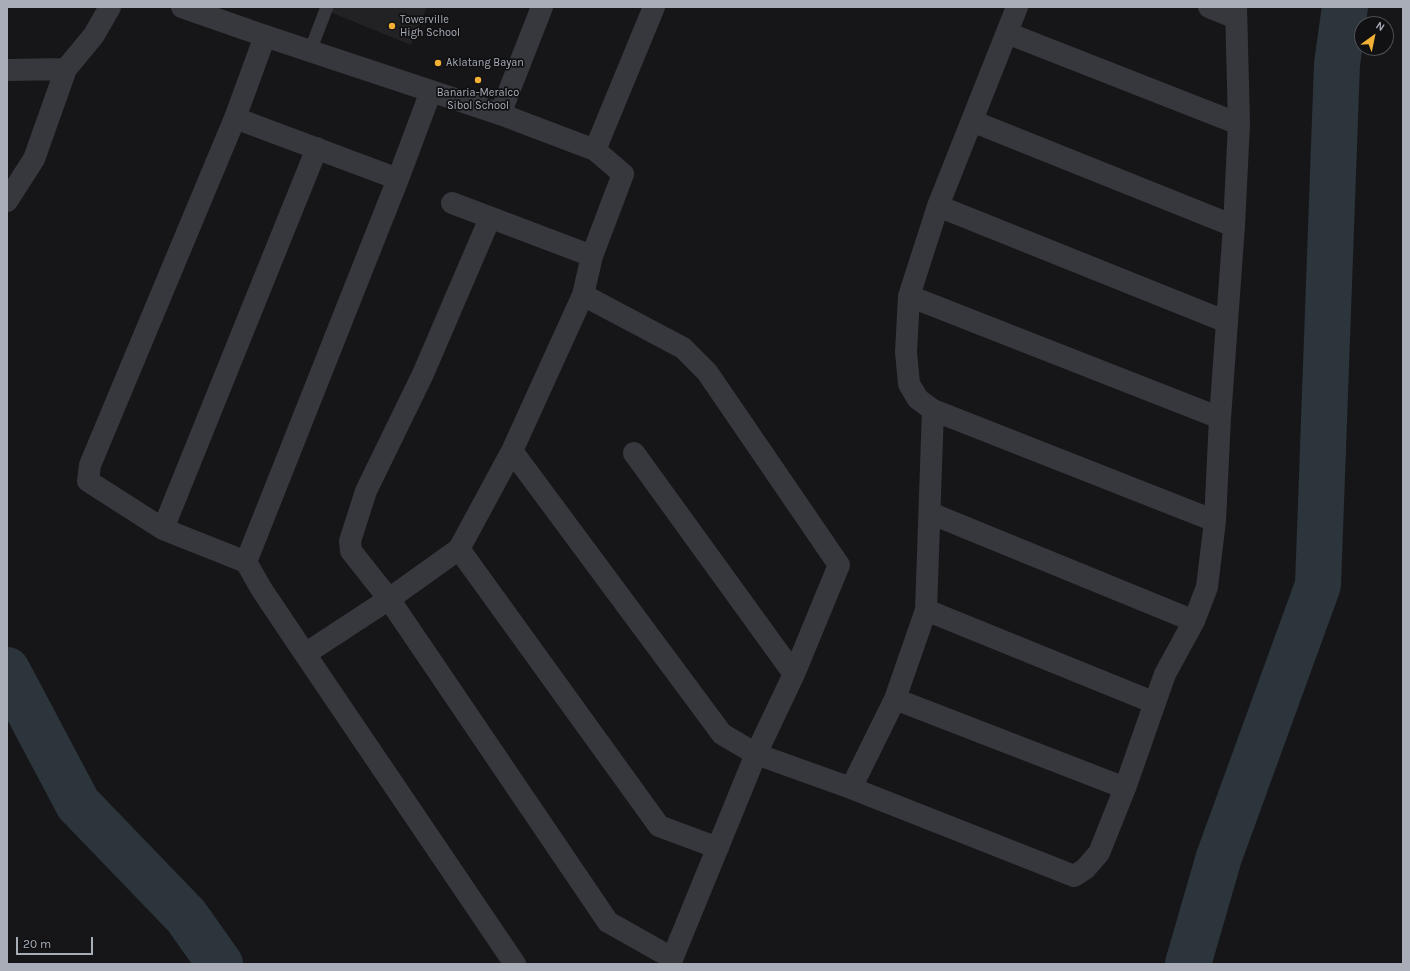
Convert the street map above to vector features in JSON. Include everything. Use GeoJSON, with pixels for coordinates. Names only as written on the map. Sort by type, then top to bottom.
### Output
{"type":"FeatureCollection","features":[{"type":"Feature","properties":{"kind":"street"},"geometry":{"type":"LineString","coordinates":[[7,201],[34,159],[66,69],[94,35],[110,7]]}},
{"type":"Feature","properties":{"kind":"street"},"geometry":{"type":"LineString","coordinates":[[182,7],[500,114],[596,150],[623,174],[592,256],[583,295],[512,451],[459,549],[389,599],[305,654]]}},
{"type":"Feature","properties":{"kind":"street"},"geometry":{"type":"LineString","coordinates":[[500,114],[542,7]]}},
{"type":"Feature","properties":{"kind":"street"},"geometry":{"type":"LineString","coordinates":[[596,150],[654,7]]}},
{"type":"Feature","properties":{"kind":"street"},"geometry":{"type":"LineString","coordinates":[[1017,7],[938,206],[909,296],[906,352],[909,384],[918,399],[933,410],[1215,521]]}},
{"type":"Feature","properties":{"kind":"street"},"geometry":{"type":"LineString","coordinates":[[512,451],[722,734],[756,754],[851,788],[1074,876],[1085,869],[1099,854],[1125,788],[1165,674],[1194,621],[1207,587],[1215,521],[1220,418],[1234,226],[1239,124],[1236,13],[1208,7]]}},
{"type":"Feature","properties":{"kind":"street"},"geometry":{"type":"LineString","coordinates":[[1007,34],[1239,124]]}},
{"type":"Feature","properties":{"kind":"street"},"geometry":{"type":"LineString","coordinates":[[265,36],[235,118],[90,465],[88,482],[163,529],[246,562],[262,590],[515,964]]}},
{"type":"Feature","properties":{"kind":"street"},"geometry":{"type":"LineString","coordinates":[[7,70],[66,69]]}},
{"type":"Feature","properties":{"kind":"street"},"geometry":{"type":"LineString","coordinates":[[246,562],[398,179],[431,91]]}},
{"type":"Feature","properties":{"kind":"street"},"geometry":{"type":"LineString","coordinates":[[235,118],[398,179]]}},
{"type":"Feature","properties":{"kind":"street"},"geometry":{"type":"LineString","coordinates":[[972,121],[1234,226]]}},
{"type":"Feature","properties":{"kind":"street"},"geometry":{"type":"LineString","coordinates":[[163,529],[317,148]]}},
{"type":"Feature","properties":{"kind":"street"},"geometry":{"type":"LineString","coordinates":[[452,203],[592,256]]}},
{"type":"Feature","properties":{"kind":"street"},"geometry":{"type":"LineString","coordinates":[[938,206],[1227,322]]}},
{"type":"Feature","properties":{"kind":"street"},"geometry":{"type":"LineString","coordinates":[[490,218],[423,374],[366,491],[350,541],[351,551],[389,599],[608,922],[671,961],[756,754],[794,674],[839,565],[707,372],[683,348],[583,295]]}},
{"type":"Feature","properties":{"kind":"street"},"geometry":{"type":"LineString","coordinates":[[909,296],[1220,418]]}},
{"type":"Feature","properties":{"kind":"street"},"geometry":{"type":"LineString","coordinates":[[851,788],[895,699],[926,610],[933,410]]}},
{"type":"Feature","properties":{"kind":"street"},"geometry":{"type":"LineString","coordinates":[[634,453],[794,674]]}},
{"type":"Feature","properties":{"kind":"street"},"geometry":{"type":"LineString","coordinates":[[930,513],[1194,621]]}},
{"type":"Feature","properties":{"kind":"street"},"geometry":{"type":"LineString","coordinates":[[459,549],[659,826],[718,848]]}},
{"type":"Feature","properties":{"kind":"street"},"geometry":{"type":"LineString","coordinates":[[926,610],[1155,703]]}},
{"type":"Feature","properties":{"kind":"street"},"geometry":{"type":"LineString","coordinates":[[895,699],[1125,788]]}},
{"type":"Feature","properties":{"kind":"lane"},"geometry":{"type":"LineString","coordinates":[[310,51],[327,7]]}},
{"type":"Feature","properties":{"kind":"shaded area","name":"Towerville High School"},"geometry":{"type":"Polygon","coordinates":[[[318,7],[427,7],[411,45],[318,7]]]}},
{"type":"Feature","properties":{"kind":"waterway"},"geometry":{"type":"LineString","coordinates":[[1188,964],[1219,857],[1318,585],[1337,64],[1345,7]]}},
{"type":"Feature","properties":{"kind":"waterway"},"geometry":{"type":"LineString","coordinates":[[7,670],[78,804],[186,916],[220,964]]}},
{"type":"Feature","properties":{"kind":"place","name":"Towerville High School"},"geometry":{"type":"Point","coordinates":[392,26]}},
{"type":"Feature","properties":{"kind":"place","name":"Aklatang Bayan"},"geometry":{"type":"Point","coordinates":[438,63]}},
{"type":"Feature","properties":{"kind":"place","name":"Banaria-Meralco Sibol School"},"geometry":{"type":"Point","coordinates":[478,80]}}]}
